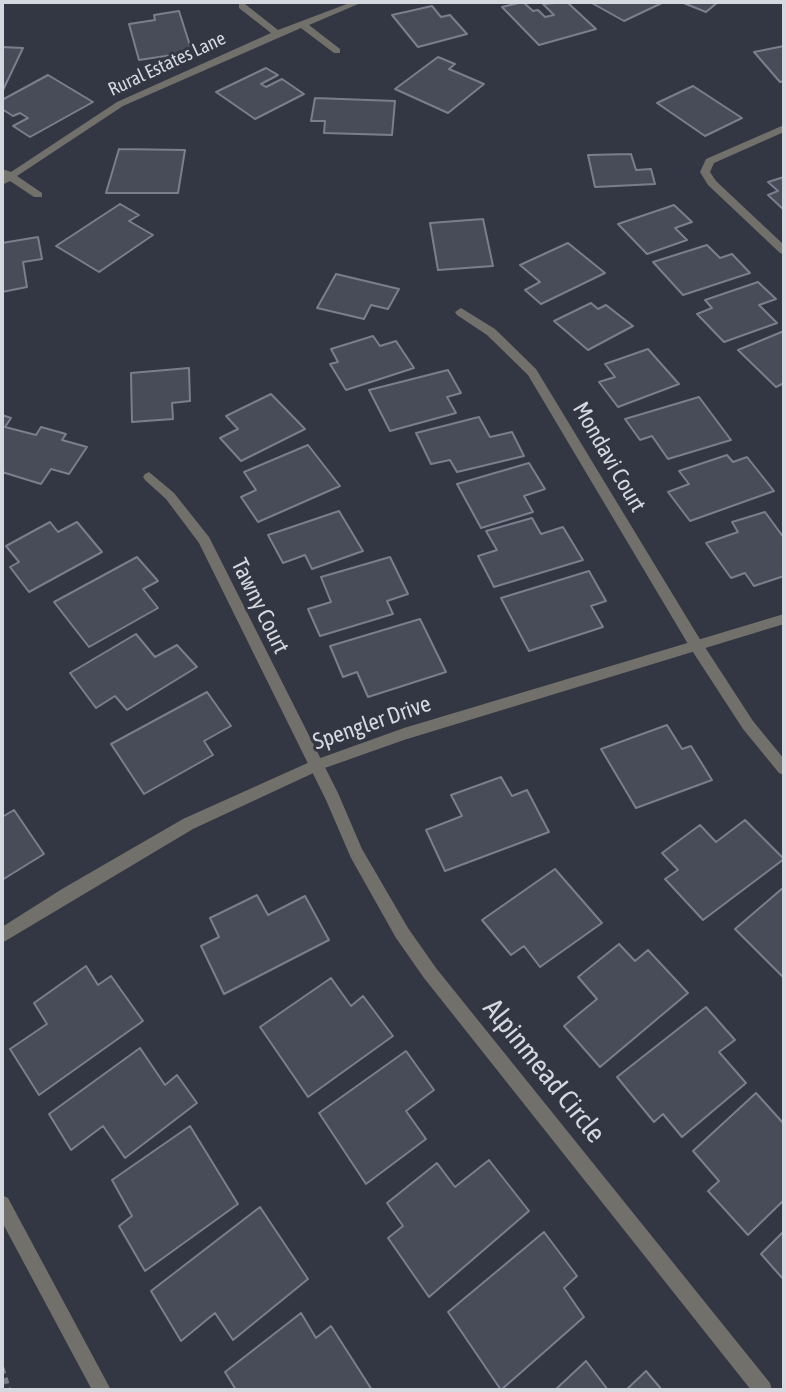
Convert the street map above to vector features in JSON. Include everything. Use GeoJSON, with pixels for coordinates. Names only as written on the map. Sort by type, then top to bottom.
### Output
{"type":"FeatureCollection","features":[{"type":"Feature","properties":{"kind":"street","name":"Rural Estates Lane"},"geometry":{"type":"LineString","coordinates":[[5,176],[120,104],[277,34],[359,2]]}},
{"type":"Feature","properties":{"kind":"street"},"geometry":{"type":"LineString","coordinates":[[242,6],[277,34]]}},
{"type":"Feature","properties":{"kind":"street"},"geometry":{"type":"LineString","coordinates":[[302,24],[337,51]]}},
{"type":"Feature","properties":{"kind":"street"},"geometry":{"type":"LineString","coordinates":[[784,128],[710,161],[705,172],[712,183],[784,251]]}},
{"type":"Feature","properties":{"kind":"street"},"geometry":{"type":"LineString","coordinates":[[5,176],[38,195]]}},
{"type":"Feature","properties":{"kind":"street","name":"Mondavi Court"},"geometry":{"type":"LineString","coordinates":[[461,312],[491,332],[532,372],[696,645],[748,725],[784,769]]}},
{"type":"Feature","properties":{"kind":"street","name":"Tawny Court"},"geometry":{"type":"LineString","coordinates":[[149,477],[170,496],[204,540],[317,765]]}},
{"type":"Feature","properties":{"kind":"street","name":"Spengler Drive"},"geometry":{"type":"LineString","coordinates":[[2,936],[188,824],[317,765],[404,734],[784,619]]}},
{"type":"Feature","properties":{"kind":"street","name":"Alpinmead Circle"},"geometry":{"type":"LineString","coordinates":[[317,765],[356,853],[402,933],[430,973],[763,1390]]}},
{"type":"Feature","properties":{"kind":"street"},"geometry":{"type":"LineString","coordinates":[[2,1204],[102,1390]]}},
{"type":"Feature","properties":{"kind":"path"},"geometry":{"type":"LineString","coordinates":[[2,1368],[9,1390]]}},
{"type":"Feature","properties":{"kind":"building"},"geometry":{"type":"Polygon","coordinates":[[[523,2],[545,17],[554,15],[543,4],[567,2],[596,29],[539,45],[502,7],[523,2]]]}},
{"type":"Feature","properties":{"kind":"building"},"geometry":{"type":"Polygon","coordinates":[[[590,2],[664,2],[624,21],[590,2]]]}},
{"type":"Feature","properties":{"kind":"building"},"geometry":{"type":"Polygon","coordinates":[[[681,2],[718,2],[706,12],[681,2]]]}},
{"type":"Feature","properties":{"kind":"building"},"geometry":{"type":"Polygon","coordinates":[[[432,6],[441,17],[450,15],[467,34],[418,47],[392,15],[432,6]]]}},
{"type":"Feature","properties":{"kind":"building"},"geometry":{"type":"Polygon","coordinates":[[[179,11],[192,52],[139,60],[129,24],[155,20],[154,15],[179,11]]]}},
{"type":"Feature","properties":{"kind":"building"},"geometry":{"type":"Polygon","coordinates":[[[784,46],[784,81],[780,82],[754,52],[784,46]]]}},
{"type":"Feature","properties":{"kind":"building"},"geometry":{"type":"Polygon","coordinates":[[[2,47],[23,48],[3,90],[2,90],[2,47]]]}},
{"type":"Feature","properties":{"kind":"building"},"geometry":{"type":"Polygon","coordinates":[[[438,57],[455,64],[449,69],[484,84],[448,113],[395,89],[438,57]]]}},
{"type":"Feature","properties":{"kind":"building"},"geometry":{"type":"Polygon","coordinates":[[[266,68],[278,75],[261,84],[266,87],[282,79],[304,94],[255,119],[216,92],[266,68]]]}},
{"type":"Feature","properties":{"kind":"building"},"geometry":{"type":"Polygon","coordinates":[[[48,75],[93,102],[30,137],[13,126],[28,118],[20,113],[13,116],[2,109],[2,100],[48,75]]]}},
{"type":"Feature","properties":{"kind":"building"},"geometry":{"type":"Polygon","coordinates":[[[693,86],[742,118],[705,136],[657,103],[693,86]]]}},
{"type":"Feature","properties":{"kind":"building"},"geometry":{"type":"Polygon","coordinates":[[[315,98],[395,101],[392,135],[324,133],[325,121],[311,121],[315,98]]]}},
{"type":"Feature","properties":{"kind":"building"},"geometry":{"type":"Polygon","coordinates":[[[119,149],[185,150],[178,193],[106,193],[119,149]]]}},
{"type":"Feature","properties":{"kind":"building"},"geometry":{"type":"Polygon","coordinates":[[[631,154],[636,170],[651,169],[655,184],[595,187],[588,155],[631,154]]]}},
{"type":"Feature","properties":{"kind":"building"},"geometry":{"type":"Polygon","coordinates":[[[784,177],[784,210],[768,195],[778,191],[768,182],[784,177]]]}},
{"type":"Feature","properties":{"kind":"building"},"geometry":{"type":"Polygon","coordinates":[[[120,204],[139,215],[129,221],[153,235],[99,272],[56,246],[120,204]]]}},
{"type":"Feature","properties":{"kind":"building"},"geometry":{"type":"Polygon","coordinates":[[[674,205],[692,222],[675,228],[687,240],[647,254],[618,224],[674,205]]]}},
{"type":"Feature","properties":{"kind":"building"},"geometry":{"type":"Polygon","coordinates":[[[483,219],[493,266],[438,270],[430,223],[483,219]]]}},
{"type":"Feature","properties":{"kind":"building"},"geometry":{"type":"Polygon","coordinates":[[[38,237],[42,259],[23,262],[27,287],[2,292],[2,243],[38,237]]]}},
{"type":"Feature","properties":{"kind":"building"},"geometry":{"type":"Polygon","coordinates":[[[568,243],[605,273],[541,304],[525,290],[540,282],[520,265],[568,243]]]}},
{"type":"Feature","properties":{"kind":"building"},"geometry":{"type":"Polygon","coordinates":[[[707,245],[720,258],[732,254],[750,273],[683,295],[653,262],[707,245]]]}},
{"type":"Feature","properties":{"kind":"building"},"geometry":{"type":"Polygon","coordinates":[[[336,274],[399,289],[388,309],[371,305],[364,319],[317,308],[336,274]]]}},
{"type":"Feature","properties":{"kind":"building"},"geometry":{"type":"Polygon","coordinates":[[[758,282],[776,299],[759,305],[777,323],[724,342],[697,314],[712,308],[705,300],[758,282]]]}},
{"type":"Feature","properties":{"kind":"building"},"geometry":{"type":"Polygon","coordinates":[[[591,303],[598,309],[606,305],[633,326],[588,350],[554,321],[591,303]]]}},
{"type":"Feature","properties":{"kind":"building"},"geometry":{"type":"Polygon","coordinates":[[[784,331],[784,383],[776,387],[738,350],[784,331]]]}},
{"type":"Feature","properties":{"kind":"building"},"geometry":{"type":"Polygon","coordinates":[[[373,336],[380,346],[396,341],[414,368],[346,390],[330,364],[338,362],[331,349],[373,336]]]}},
{"type":"Feature","properties":{"kind":"building"},"geometry":{"type":"Polygon","coordinates":[[[648,349],[679,384],[618,407],[599,382],[615,377],[605,364],[648,349]]]}},
{"type":"Feature","properties":{"kind":"building"},"geometry":{"type":"Polygon","coordinates":[[[189,368],[190,401],[172,403],[173,419],[132,422],[131,373],[189,368]]]}},
{"type":"Feature","properties":{"kind":"building"},"geometry":{"type":"Polygon","coordinates":[[[448,370],[461,393],[447,397],[456,413],[390,431],[369,390],[448,370]]]}},
{"type":"Feature","properties":{"kind":"building"},"geometry":{"type":"Polygon","coordinates":[[[271,394],[305,429],[241,461],[220,438],[238,429],[226,416],[271,394]]]}},
{"type":"Feature","properties":{"kind":"building"},"geometry":{"type":"Polygon","coordinates":[[[699,397],[731,440],[668,459],[652,436],[640,440],[625,419],[699,397]]]}},
{"type":"Feature","properties":{"kind":"building"},"geometry":{"type":"Polygon","coordinates":[[[2,415],[11,418],[5,427],[36,435],[41,427],[66,434],[62,440],[87,447],[69,474],[51,469],[41,484],[2,472],[2,415]]]}},
{"type":"Feature","properties":{"kind":"building"},"geometry":{"type":"Polygon","coordinates":[[[479,417],[490,437],[512,432],[524,456],[457,472],[450,460],[431,464],[416,433],[479,417]]]}},
{"type":"Feature","properties":{"kind":"building"},"geometry":{"type":"Polygon","coordinates":[[[308,445],[340,486],[258,522],[241,497],[256,490],[244,472],[308,445]]]}},
{"type":"Feature","properties":{"kind":"building"},"geometry":{"type":"Polygon","coordinates":[[[727,455],[733,462],[747,457],[774,491],[690,521],[668,492],[689,484],[679,471],[727,455]]]}},
{"type":"Feature","properties":{"kind":"building"},"geometry":{"type":"Polygon","coordinates":[[[529,463],[545,489],[524,496],[533,512],[481,528],[457,484],[529,463]]]}},
{"type":"Feature","properties":{"kind":"building"},"geometry":{"type":"Polygon","coordinates":[[[339,511],[363,551],[312,569],[305,555],[283,563],[268,535],[339,511]]]}},
{"type":"Feature","properties":{"kind":"building"},"geometry":{"type":"Polygon","coordinates":[[[765,512],[784,538],[784,576],[754,586],[745,573],[731,578],[706,543],[738,532],[732,522],[765,512]]]}},
{"type":"Feature","properties":{"kind":"building"},"geometry":{"type":"Polygon","coordinates":[[[532,518],[541,534],[563,527],[583,560],[494,587],[478,556],[497,550],[486,531],[532,518]]]}},
{"type":"Feature","properties":{"kind":"building"},"geometry":{"type":"Polygon","coordinates":[[[50,522],[58,532],[77,522],[102,552],[29,592],[10,567],[19,562],[6,546],[50,522]]]}},
{"type":"Feature","properties":{"kind":"building"},"geometry":{"type":"Polygon","coordinates":[[[137,557],[158,581],[143,589],[158,608],[89,647],[54,602],[137,557]]]}},
{"type":"Feature","properties":{"kind":"building"},"geometry":{"type":"Polygon","coordinates":[[[390,557],[408,594],[387,601],[393,614],[320,636],[308,609],[331,602],[321,577],[390,557]]]}},
{"type":"Feature","properties":{"kind":"building"},"geometry":{"type":"Polygon","coordinates":[[[589,571],[606,601],[591,606],[603,627],[529,651],[501,598],[589,571]]]}},
{"type":"Feature","properties":{"kind":"building"},"geometry":{"type":"Polygon","coordinates":[[[420,619],[446,672],[368,697],[357,672],[343,677],[330,646],[420,619]]]}},
{"type":"Feature","properties":{"kind":"building"},"geometry":{"type":"Polygon","coordinates":[[[136,634],[155,657],[177,645],[197,667],[127,710],[115,696],[96,708],[70,673],[136,634]]]}},
{"type":"Feature","properties":{"kind":"building"},"geometry":{"type":"Polygon","coordinates":[[[207,692],[231,726],[204,741],[213,755],[144,794],[111,744],[207,692]]]}},
{"type":"Feature","properties":{"kind":"building"},"geometry":{"type":"Polygon","coordinates":[[[667,725],[682,749],[691,746],[712,780],[636,808],[601,749],[667,725]]]}},
{"type":"Feature","properties":{"kind":"building"},"geometry":{"type":"Polygon","coordinates":[[[501,777],[512,796],[527,790],[549,832],[445,871],[426,830],[462,816],[451,795],[501,777]]]}},
{"type":"Feature","properties":{"kind":"building"},"geometry":{"type":"Polygon","coordinates":[[[14,810],[44,854],[2,880],[2,817],[14,810]]]}},
{"type":"Feature","properties":{"kind":"building"},"geometry":{"type":"Polygon","coordinates":[[[745,820],[784,859],[703,920],[665,879],[678,870],[662,853],[700,825],[716,842],[745,820]]]}},
{"type":"Feature","properties":{"kind":"building"},"geometry":{"type":"Polygon","coordinates":[[[555,869],[602,923],[540,967],[524,946],[511,955],[482,920],[555,869]]]}},
{"type":"Feature","properties":{"kind":"building"},"geometry":{"type":"Polygon","coordinates":[[[784,887],[784,978],[735,929],[784,887]]]}},
{"type":"Feature","properties":{"kind":"building"},"geometry":{"type":"Polygon","coordinates":[[[257,895],[268,915],[305,896],[329,940],[224,994],[201,946],[219,937],[210,918],[257,895]]]}},
{"type":"Feature","properties":{"kind":"building"},"geometry":{"type":"Polygon","coordinates":[[[619,944],[635,961],[648,950],[688,993],[600,1067],[564,1026],[597,999],[578,977],[619,944]]]}},
{"type":"Feature","properties":{"kind":"building"},"geometry":{"type":"Polygon","coordinates":[[[86,966],[98,985],[111,976],[143,1021],[39,1095],[10,1049],[47,1024],[34,1003],[86,966]]]}},
{"type":"Feature","properties":{"kind":"building"},"geometry":{"type":"Polygon","coordinates":[[[331,978],[351,1006],[363,996],[393,1036],[308,1097],[260,1027],[331,978]]]}},
{"type":"Feature","properties":{"kind":"building"},"geometry":{"type":"Polygon","coordinates":[[[706,1007],[735,1040],[719,1052],[746,1083],[682,1137],[663,1114],[654,1122],[617,1077],[706,1007]]]}},
{"type":"Feature","properties":{"kind":"building"},"geometry":{"type":"Polygon","coordinates":[[[140,1048],[165,1085],[177,1075],[197,1103],[125,1158],[103,1126],[71,1150],[49,1114],[140,1048]]]}},
{"type":"Feature","properties":{"kind":"building"},"geometry":{"type":"Polygon","coordinates":[[[406,1051],[434,1090],[406,1111],[426,1139],[366,1184],[319,1113],[406,1051]]]}},
{"type":"Feature","properties":{"kind":"building"},"geometry":{"type":"Polygon","coordinates":[[[756,1093],[784,1124],[784,1200],[748,1235],[708,1191],[719,1181],[693,1151],[756,1093]]]}},
{"type":"Feature","properties":{"kind":"building"},"geometry":{"type":"Polygon","coordinates":[[[190,1126],[238,1204],[145,1271],[119,1226],[132,1216],[112,1180],[190,1126]]]}},
{"type":"Feature","properties":{"kind":"building"},"geometry":{"type":"Polygon","coordinates":[[[489,1160],[529,1211],[429,1297],[388,1238],[403,1226],[387,1203],[437,1163],[455,1187],[489,1160]]]}},
{"type":"Feature","properties":{"kind":"building"},"geometry":{"type":"Polygon","coordinates":[[[260,1207],[308,1279],[233,1340],[215,1313],[181,1341],[151,1291],[260,1207]]]}},
{"type":"Feature","properties":{"kind":"building"},"geometry":{"type":"Polygon","coordinates":[[[784,1231],[784,1280],[761,1254],[784,1231]]]}},
{"type":"Feature","properties":{"kind":"building"},"geometry":{"type":"Polygon","coordinates":[[[544,1232],[577,1276],[564,1288],[584,1317],[501,1390],[448,1312],[544,1232]]]}},
{"type":"Feature","properties":{"kind":"building"},"geometry":{"type":"Polygon","coordinates":[[[301,1313],[316,1338],[331,1326],[372,1390],[236,1390],[225,1372],[301,1313]]]}},
{"type":"Feature","properties":{"kind":"building"},"geometry":{"type":"Polygon","coordinates":[[[586,1361],[608,1390],[555,1390],[586,1361]]]}},
{"type":"Feature","properties":{"kind":"building"},"geometry":{"type":"Polygon","coordinates":[[[646,1371],[662,1390],[626,1390],[646,1371]]]}}]}
